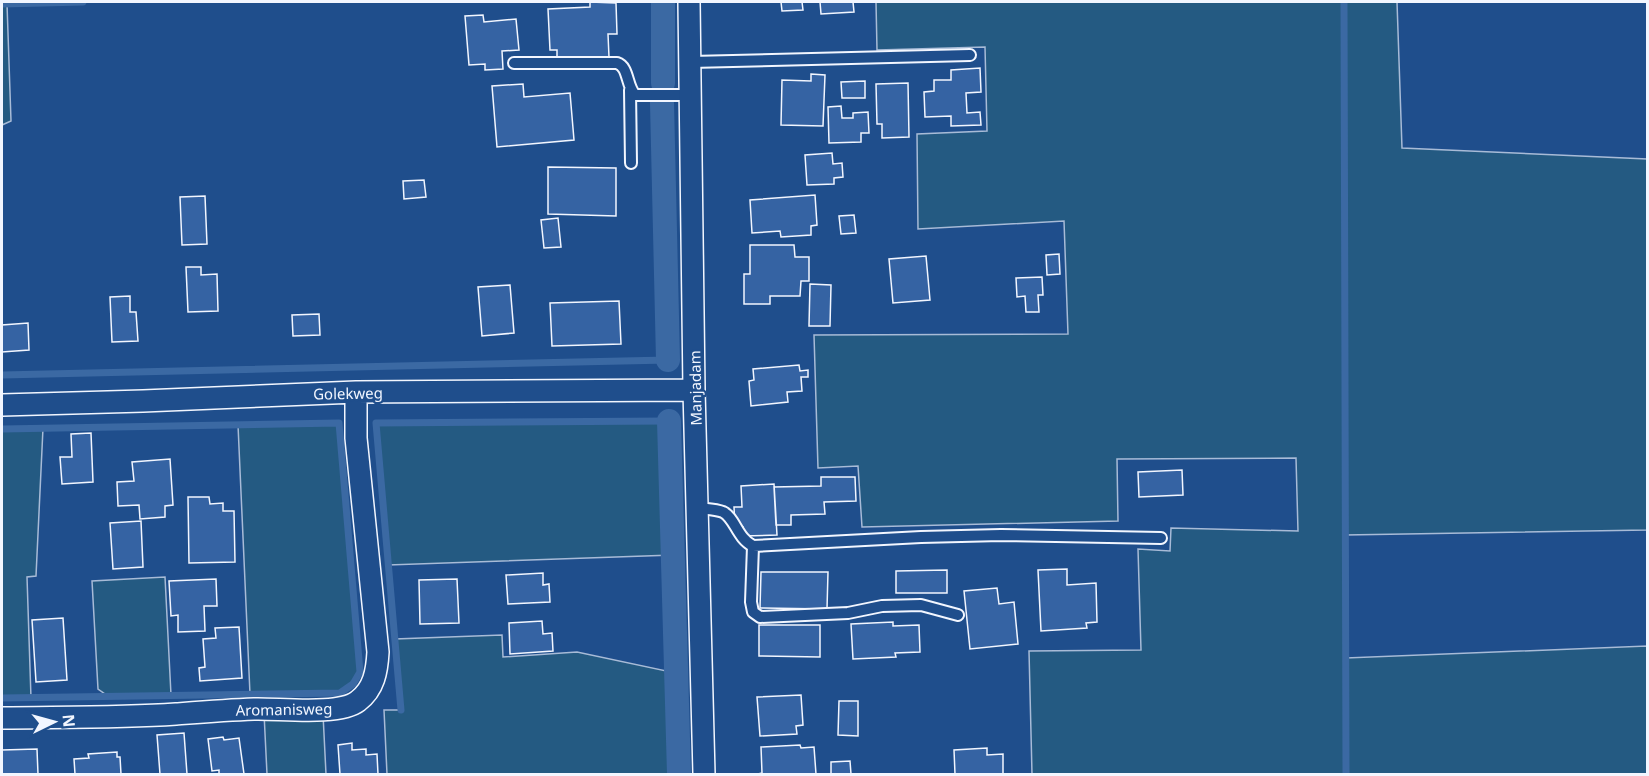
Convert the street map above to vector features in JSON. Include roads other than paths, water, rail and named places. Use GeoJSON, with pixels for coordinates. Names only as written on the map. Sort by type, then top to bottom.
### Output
{"type":"FeatureCollection","features":[{"type":"Feature","properties":{"kind":"street","name":"Manjadam"},"geometry":{"type":"LineString","coordinates":[[689,2],[694,390],[704,774]]}},
{"type":"Feature","properties":{"kind":"street","name":"Golekweg"},"geometry":{"type":"LineString","coordinates":[[2,405],[356,392],[694,390]]}},
{"type":"Feature","properties":{"kind":"street","name":"Aromanisweg"},"geometry":{"type":"LineString","coordinates":[[2,718],[177,714],[257,709],[316,710],[346,707],[357,702],[369,689],[376,674],[378,652],[356,438],[356,392]]}},
{"type":"Feature","properties":{"kind":"lane"},"geometry":{"type":"LineString","coordinates":[[691,62],[970,55]]}},
{"type":"Feature","properties":{"kind":"lane"},"geometry":{"type":"LineString","coordinates":[[514,63],[617,63],[622,65],[625,68],[630,90],[631,163]]}},
{"type":"Feature","properties":{"kind":"lane"},"geometry":{"type":"LineString","coordinates":[[630,90],[635,95],[691,95]]}},
{"type":"Feature","properties":{"kind":"lane"},"geometry":{"type":"LineString","coordinates":[[698,508],[722,511],[744,541],[753,546],[1001,535],[1161,538]]}},
{"type":"Feature","properties":{"kind":"lane"},"geometry":{"type":"LineString","coordinates":[[753,546],[752,602],[753,612],[760,617],[848,613],[882,606],[921,604],[958,615]]}},
{"type":"Feature","properties":{"kind":"waterway"},"geometry":{"type":"LineString","coordinates":[[2,4],[83,2]]}},
{"type":"Feature","properties":{"kind":"waterway"},"geometry":{"type":"LineString","coordinates":[[663,2],[663,83]]}},
{"type":"Feature","properties":{"kind":"waterway"},"geometry":{"type":"LineString","coordinates":[[1344,2],[1346,774]]}},
{"type":"Feature","properties":{"kind":"waterway"},"geometry":{"type":"LineString","coordinates":[[662,103],[668,360]]}},
{"type":"Feature","properties":{"kind":"waterway"},"geometry":{"type":"LineString","coordinates":[[2,375],[668,360]]}},
{"type":"Feature","properties":{"kind":"waterway"},"geometry":{"type":"LineString","coordinates":[[401,710],[376,423],[669,421]]}},
{"type":"Feature","properties":{"kind":"waterway"},"geometry":{"type":"LineString","coordinates":[[669,421],[679,774]]}},
{"type":"Feature","properties":{"kind":"waterway"},"geometry":{"type":"LineString","coordinates":[[2,429],[339,423],[360,672],[353,684],[340,693],[2,698]]}}]}
